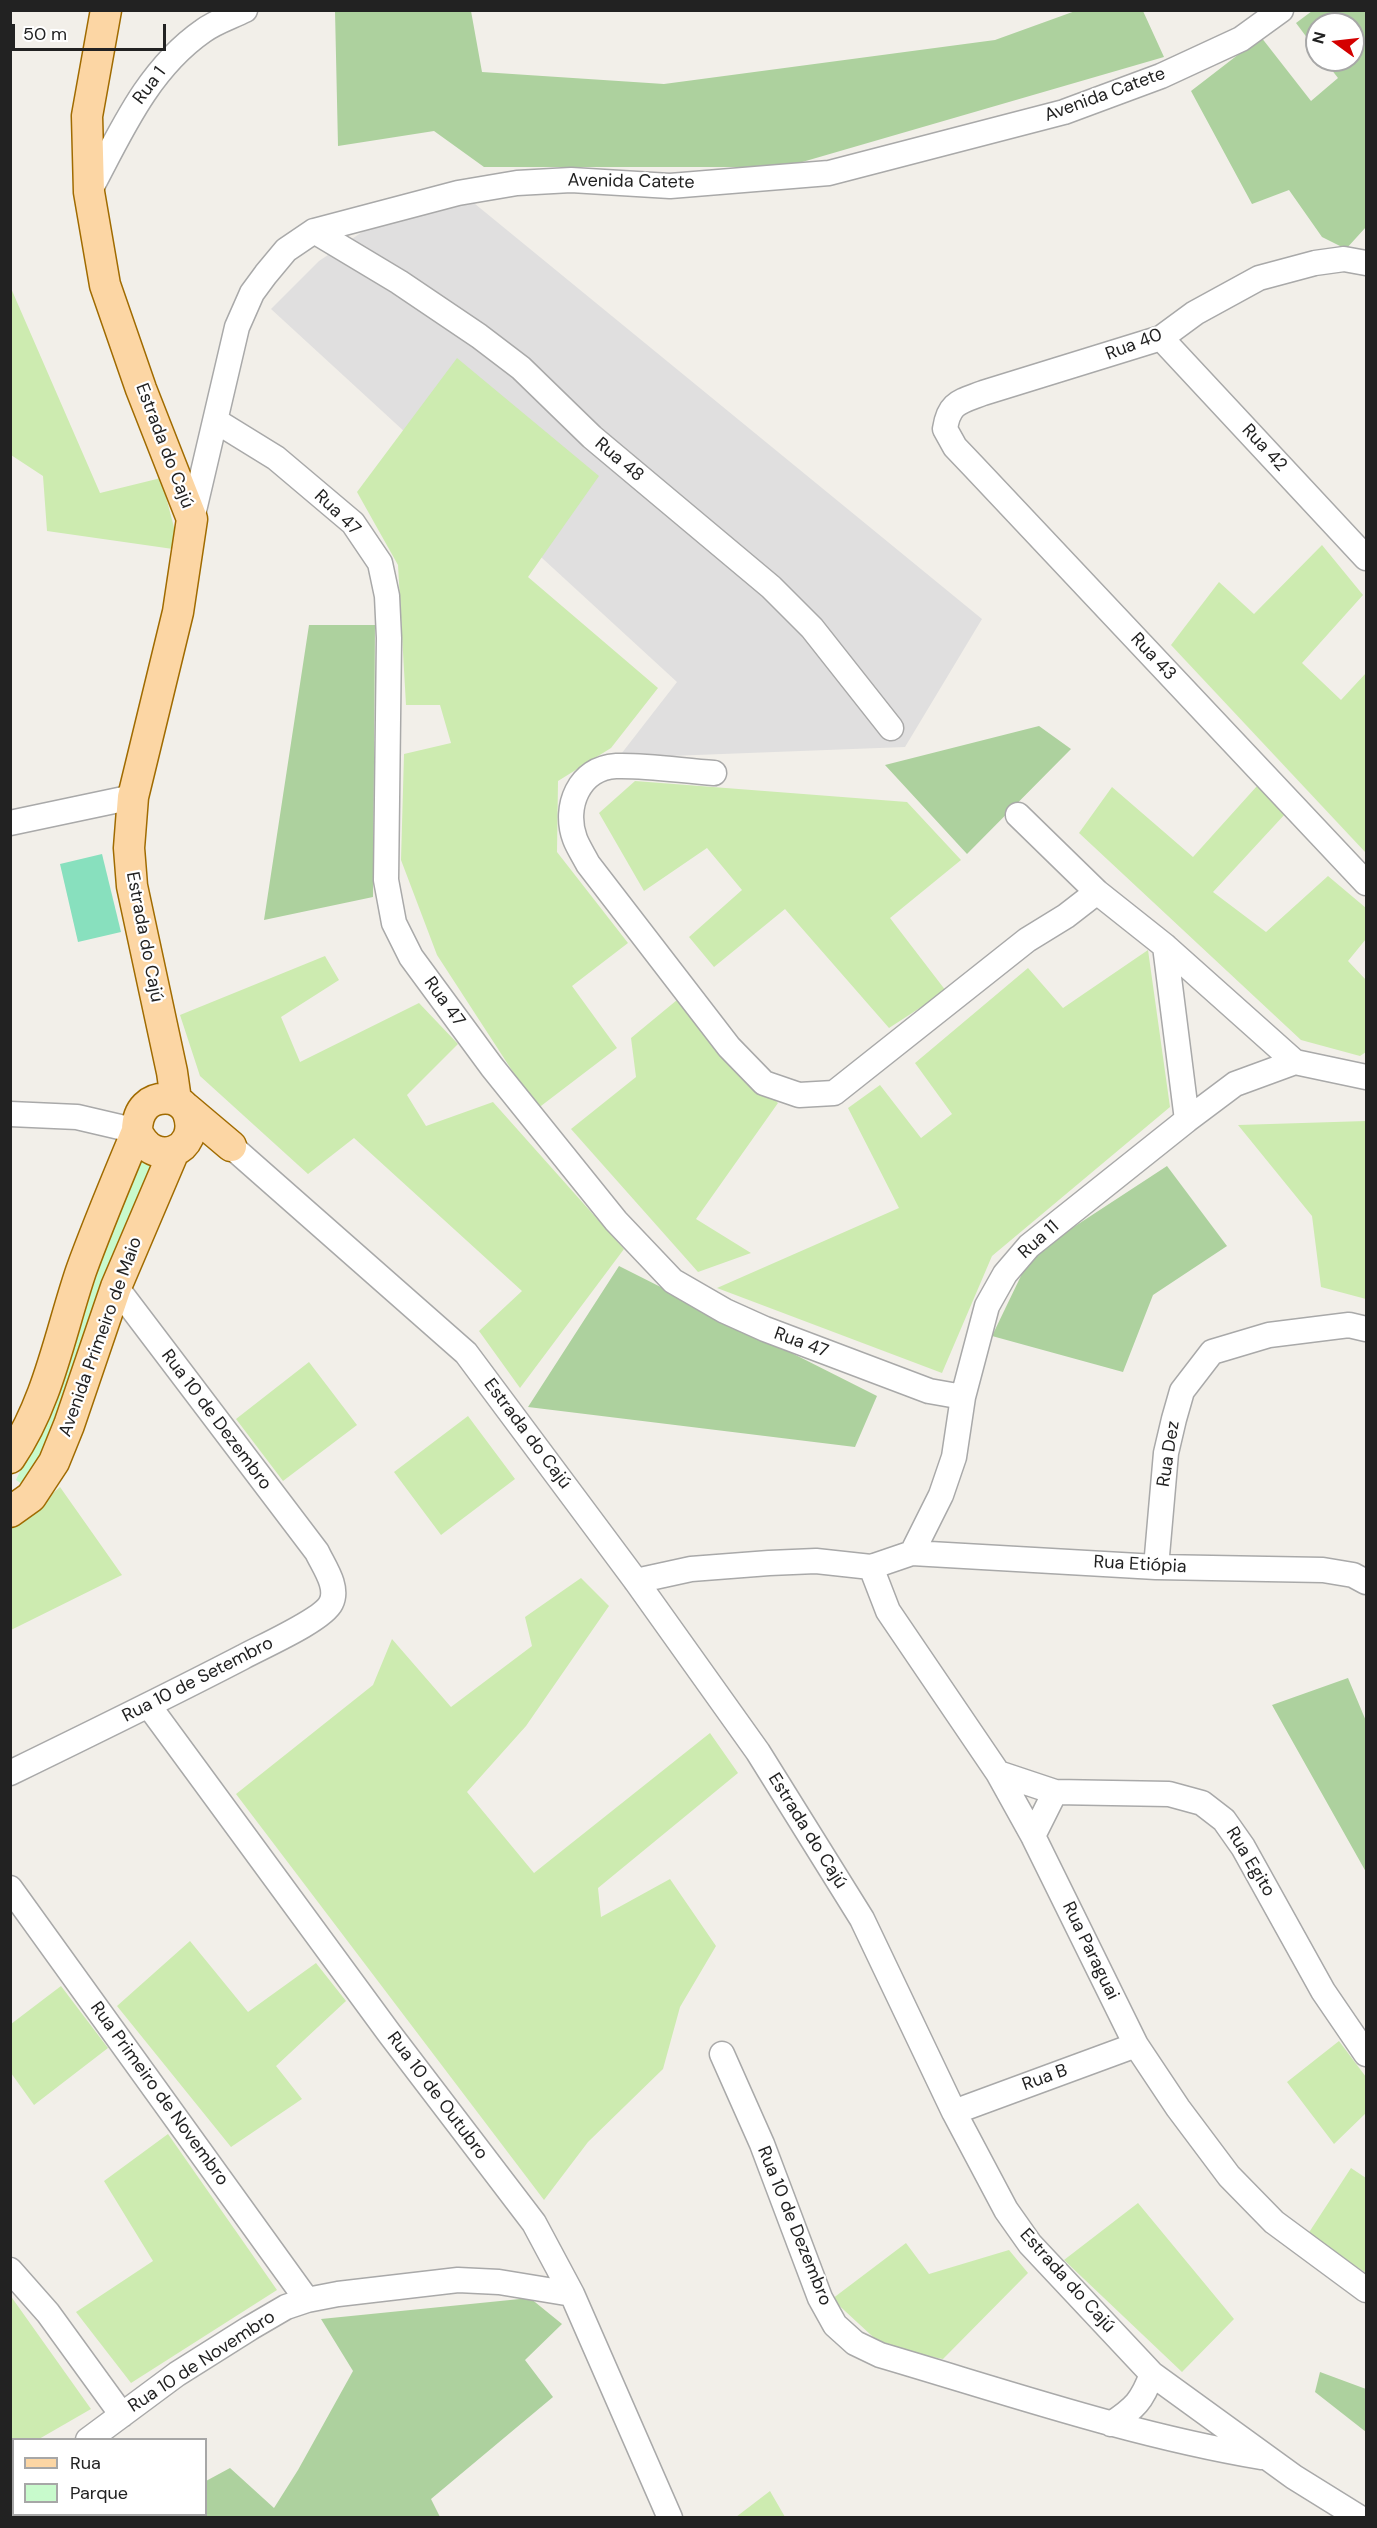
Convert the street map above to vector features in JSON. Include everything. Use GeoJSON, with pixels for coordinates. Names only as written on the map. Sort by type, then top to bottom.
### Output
{"type":"FeatureCollection","features":[{"type":"Feature","properties":{"kind":"main road","name":"Estrada do Cajú"},"geometry":{"type":"LineString","coordinates":[[106,10],[87,116],[89,192],[105,285],[141,389],[192,519],[178,612],[133,797],[129,848],[132,886],[161,1024],[181,1104],[192,1124],[181,1145]]}},
{"type":"Feature","properties":{"kind":"main road","name":"Estrada do Cajú"},"geometry":{"type":"LineString","coordinates":[[140,1119],[161,1024]]}},
{"type":"Feature","properties":{"kind":"main road"},"geometry":{"type":"LineString","coordinates":[[181,1104],[159,1098],[140,1119],[147,1147],[155,1152],[181,1145],[231,1146]]}},
{"type":"Feature","properties":{"kind":"main road","name":"Estrada do Cajú"},"geometry":{"type":"LineString","coordinates":[[181,1104],[231,1146]]}},
{"type":"Feature","properties":{"kind":"main road","name":"Avenida Primeiro de Maio"},"geometry":{"type":"LineString","coordinates":[[10,1458],[23,1440],[45,1387],[82,1271],[140,1119]]}},
{"type":"Feature","properties":{"kind":"main road","name":"Avenida Primeiro de Maio"},"geometry":{"type":"LineString","coordinates":[[10,1512],[30,1497],[54,1462],[116,1287],[181,1145]]}},
{"type":"Feature","properties":{"kind":"street","name":"Rua 1"},"geometry":{"type":"LineString","coordinates":[[89,192],[137,100],[170,59],[204,30],[245,10]]}},
{"type":"Feature","properties":{"kind":"street","name":"Avenida Catete"},"geometry":{"type":"LineString","coordinates":[[192,519],[237,327],[252,293],[286,250],[314,231],[458,193],[517,183],[571,180],[670,186],[829,173],[1075,108],[1161,76],[1241,39],[1281,10]]}},
{"type":"Feature","properties":{"kind":"street","name":"Rua 48"},"geometry":{"type":"LineString","coordinates":[[314,231],[399,282],[521,368],[592,437],[771,587],[812,628],[891,728]]}},
{"type":"Feature","properties":{"kind":"street","name":"Rua 40"},"geometry":{"type":"LineString","coordinates":[[945,429],[947,414],[959,403],[983,393],[1161,338],[1195,314],[1259,278],[1315,263],[1344,259],[1366,263]]}},
{"type":"Feature","properties":{"kind":"street","name":"Rua 42"},"geometry":{"type":"LineString","coordinates":[[1161,338],[1366,558]]}},
{"type":"Feature","properties":{"kind":"street","name":"Rua 47"},"geometry":{"type":"LineString","coordinates":[[216,421],[276,458],[353,523],[380,563],[387,596],[389,638],[386,880],[394,923],[411,957],[492,1067],[616,1221],[674,1281],[725,1311],[765,1329],[929,1391],[963,1397]]}},
{"type":"Feature","properties":{"kind":"street","name":"Rua 43"},"geometry":{"type":"LineString","coordinates":[[945,429],[955,447],[1366,883]]}},
{"type":"Feature","properties":{"kind":"street"},"geometry":{"type":"LineString","coordinates":[[714,773],[614,766],[589,775],[575,793],[572,813],[574,837],[588,864],[729,1047],[764,1083],[799,1095],[834,1093],[1027,940],[1066,916],[1097,892]]}},
{"type":"Feature","properties":{"kind":"street"},"geometry":{"type":"LineString","coordinates":[[10,824],[133,797]]}},
{"type":"Feature","properties":{"kind":"street"},"geometry":{"type":"LineString","coordinates":[[1018,815],[1097,892],[1166,946],[1295,1062],[1366,1076]]}},
{"type":"Feature","properties":{"kind":"street"},"geometry":{"type":"LineString","coordinates":[[1166,946],[1187,1120]]}},
{"type":"Feature","properties":{"kind":"street","name":"Rua 11"},"geometry":{"type":"LineString","coordinates":[[912,1553],[941,1495],[954,1457],[963,1397],[987,1306],[1005,1274],[1029,1246],[1235,1084],[1295,1062]]}},
{"type":"Feature","properties":{"kind":"street"},"geometry":{"type":"LineString","coordinates":[[10,1114],[140,1119]]}},
{"type":"Feature","properties":{"kind":"street","name":"Estrada do Cajú"},"geometry":{"type":"LineString","coordinates":[[231,1146],[466,1353],[636,1581],[759,1752],[862,1919],[954,2112],[1006,2210],[1030,2244],[1152,2374],[1266,2458],[1360,2517]]}},
{"type":"Feature","properties":{"kind":"street","name":"Rua 10 de Dezembro"},"geometry":{"type":"LineString","coordinates":[[116,1287],[317,1552]]}},
{"type":"Feature","properties":{"kind":"street","name":"Rua Dez"},"geometry":{"type":"LineString","coordinates":[[1155,1567],[1166,1453],[1174,1419],[1182,1391],[1212,1352],[1269,1335],[1350,1325],[1366,1329]]}},
{"type":"Feature","properties":{"kind":"street","name":"Rua 10 de Setembro"},"geometry":{"type":"LineString","coordinates":[[10,1773],[149,1706],[325,1612],[331,1605],[333,1586],[317,1552]]}},
{"type":"Feature","properties":{"kind":"street"},"geometry":{"type":"LineString","coordinates":[[636,1581],[692,1569],[769,1563],[816,1561],[871,1567],[912,1553]]}},
{"type":"Feature","properties":{"kind":"street","name":"Rua Etiópia"},"geometry":{"type":"LineString","coordinates":[[912,1553],[1155,1567],[1323,1570],[1353,1575],[1366,1582]]}},
{"type":"Feature","properties":{"kind":"street","name":"Rua Paraguai"},"geometry":{"type":"LineString","coordinates":[[871,1567],[888,1611],[998,1773],[1033,1836],[1136,2045],[1178,2108],[1229,2176],[1274,2222],[1366,2289]]}},
{"type":"Feature","properties":{"kind":"street","name":"Rua 10 de Outubro"},"geometry":{"type":"LineString","coordinates":[[149,1706],[389,2033],[534,2223],[572,2294],[670,2517]]}},
{"type":"Feature","properties":{"kind":"street","name":"Rua Egito"},"geometry":{"type":"LineString","coordinates":[[998,1773],[1055,1792],[1169,1794],[1202,1803],[1224,1820],[1244,1847],[1323,1991],[1366,2055]]}},
{"type":"Feature","properties":{"kind":"street"},"geometry":{"type":"LineString","coordinates":[[1033,1836],[1055,1792]]}},
{"type":"Feature","properties":{"kind":"street","name":"Rua Primeiro de Novembro"},"geometry":{"type":"LineString","coordinates":[[10,1888],[308,2300]]}},
{"type":"Feature","properties":{"kind":"street","name":"Rua B"},"geometry":{"type":"LineString","coordinates":[[954,2112],[1136,2045]]}},
{"type":"Feature","properties":{"kind":"street","name":"Rua 10 de Dezembro"},"geometry":{"type":"LineString","coordinates":[[722,2054],[762,2144],[820,2298],[835,2325],[855,2343],[879,2355],[1111,2424],[1211,2448],[1266,2458]]}},
{"type":"Feature","properties":{"kind":"street"},"geometry":{"type":"LineString","coordinates":[[10,2270],[48,2313],[122,2415]]}},
{"type":"Feature","properties":{"kind":"street","name":"Rua 10 de Novembro"},"geometry":{"type":"LineString","coordinates":[[89,2438],[177,2374],[286,2307],[308,2300],[338,2294],[458,2280],[499,2282],[572,2294]]}},
{"type":"Feature","properties":{"kind":"street"},"geometry":{"type":"LineString","coordinates":[[1111,2424],[1133,2410],[1144,2396],[1152,2374]]}},
{"type":"Feature","properties":{"kind":"shaded area"},"geometry":{"type":"Polygon","coordinates":[[[469,199],[982,619],[905,747],[618,758],[677,682],[271,309],[319,261],[383,218],[469,199]]]}},
{"type":"Feature","properties":{"kind":"green space"},"geometry":{"type":"Polygon","coordinates":[[[1078,10],[1143,11],[1164,57],[785,167],[484,167],[434,131],[338,146],[335,11],[471,11],[482,72],[664,84],[995,40],[1078,10]]]}},
{"type":"Feature","properties":{"kind":"green space"},"geometry":{"type":"Polygon","coordinates":[[[1366,11],[1366,227],[1346,249],[1322,237],[1289,190],[1252,204],[1191,91],[1261,37],[1311,101],[1338,78],[1333,72],[1365,72],[1365,12],[1311,12],[1366,11]]]}},
{"type":"Feature","properties":{"kind":"green space"},"geometry":{"type":"Polygon","coordinates":[[[1305,16],[1305,35],[1296,23],[1305,16]]]}},
{"type":"Feature","properties":{"kind":"green space"},"geometry":{"type":"Polygon","coordinates":[[[10,286],[100,493],[161,478],[180,550],[47,531],[43,476],[11,455],[10,286]]]}},
{"type":"Feature","properties":{"kind":"green space"},"geometry":{"type":"Polygon","coordinates":[[[457,358],[599,476],[528,577],[658,688],[611,748],[558,781],[557,852],[628,943],[572,986],[617,1048],[537,1109],[437,955],[401,860],[404,754],[451,743],[440,705],[406,705],[398,565],[357,492],[457,358]]]}},
{"type":"Feature","properties":{"kind":"green space"},"geometry":{"type":"Polygon","coordinates":[[[1322,545],[1363,595],[1302,663],[1341,700],[1366,673],[1366,853],[1171,645],[1219,582],[1254,614],[1322,545]]]}},
{"type":"Feature","properties":{"kind":"green space"},"geometry":{"type":"Polygon","coordinates":[[[309,625],[375,625],[373,897],[264,920],[309,625]]]}},
{"type":"Feature","properties":{"kind":"green space"},"geometry":{"type":"Polygon","coordinates":[[[1039,726],[1071,749],[967,854],[885,765],[1039,726]]]}},
{"type":"Feature","properties":{"kind":"green space"},"geometry":{"type":"Polygon","coordinates":[[[635,781],[907,802],[961,860],[890,918],[946,991],[889,1028],[785,909],[714,967],[689,937],[742,890],[707,848],[644,891],[599,813],[635,781]]]}},
{"type":"Feature","properties":{"kind":"green space"},"geometry":{"type":"Polygon","coordinates":[[[1257,786],[1286,813],[1213,892],[1266,932],[1328,876],[1366,908],[1366,939],[1348,961],[1366,980],[1366,1052],[1360,1056],[1301,1040],[1079,833],[1112,787],[1193,857],[1257,786]]]}},
{"type":"Feature","properties":{"kind":"green space"},"geometry":{"type":"Polygon","coordinates":[[[102,854],[121,932],[78,942],[60,864],[102,854]]]}},
{"type":"Feature","properties":{"kind":"green space"},"geometry":{"type":"Polygon","coordinates":[[[1148,950],[1170,1107],[992,1256],[942,1373],[717,1288],[899,1208],[848,1108],[880,1085],[921,1138],[952,1114],[915,1063],[1028,968],[1063,1008],[1148,950]]]}},
{"type":"Feature","properties":{"kind":"green space"},"geometry":{"type":"Polygon","coordinates":[[[325,956],[339,980],[281,1017],[300,1062],[419,1003],[458,1044],[407,1095],[426,1126],[493,1102],[624,1249],[520,1388],[479,1331],[522,1291],[354,1138],[308,1174],[200,1076],[180,1015],[325,956]]]}},
{"type":"Feature","properties":{"kind":"green space"},"geometry":{"type":"Polygon","coordinates":[[[677,1000],[778,1103],[696,1219],[751,1253],[698,1272],[571,1129],[636,1077],[631,1038],[677,1000]]]}},
{"type":"Feature","properties":{"kind":"green space"},"geometry":{"type":"Polygon","coordinates":[[[1366,1121],[1366,1299],[1321,1287],[1312,1216],[1238,1125],[1366,1121]]]}},
{"type":"Feature","properties":{"kind":"green space"},"geometry":{"type":"Polygon","coordinates":[[[134,1156],[156,1167],[28,1488],[16,1480],[53,1399],[134,1156]]]}},
{"type":"Feature","properties":{"kind":"green space"},"geometry":{"type":"Polygon","coordinates":[[[1167,1166],[1227,1246],[1153,1295],[1123,1372],[992,1336],[1031,1255],[1167,1166]]]}},
{"type":"Feature","properties":{"kind":"green space"},"geometry":{"type":"Polygon","coordinates":[[[619,1266],[877,1396],[855,1447],[528,1407],[619,1266]]]}},
{"type":"Feature","properties":{"kind":"green space"},"geometry":{"type":"Polygon","coordinates":[[[309,1362],[357,1425],[283,1481],[236,1419],[309,1362]]]}},
{"type":"Feature","properties":{"kind":"green space"},"geometry":{"type":"Polygon","coordinates":[[[468,1416],[515,1479],[441,1535],[394,1472],[468,1416]]]}},
{"type":"Feature","properties":{"kind":"green space"},"geometry":{"type":"Polygon","coordinates":[[[60,1487],[122,1575],[11,1630],[11,1529],[60,1487]]]}},
{"type":"Feature","properties":{"kind":"green space"},"geometry":{"type":"Polygon","coordinates":[[[581,1578],[609,1606],[526,1726],[467,1792],[534,1873],[710,1733],[738,1773],[598,1888],[601,1917],[670,1879],[716,1946],[680,2007],[663,2069],[588,2142],[544,2200],[236,1794],[373,1685],[392,1639],[451,1707],[532,1646],[525,1617],[581,1578]]]}},
{"type":"Feature","properties":{"kind":"green space"},"geometry":{"type":"Polygon","coordinates":[[[1348,1678],[1366,1721],[1366,1872],[1272,1705],[1348,1678]]]}},
{"type":"Feature","properties":{"kind":"green space"},"geometry":{"type":"Polygon","coordinates":[[[190,1941],[248,2012],[316,1963],[346,2001],[276,2066],[302,2099],[231,2147],[117,2006],[190,1941]]]}},
{"type":"Feature","properties":{"kind":"green space"},"geometry":{"type":"Polygon","coordinates":[[[61,1986],[108,2048],[34,2105],[11,2073],[11,2024],[61,1986]]]}},
{"type":"Feature","properties":{"kind":"green space"},"geometry":{"type":"Polygon","coordinates":[[[1339,2041],[1366,2077],[1366,2113],[1334,2144],[1287,2082],[1339,2041]]]}},
{"type":"Feature","properties":{"kind":"green space"},"geometry":{"type":"Polygon","coordinates":[[[168,2134],[277,2290],[131,2383],[76,2312],[153,2261],[104,2181],[168,2134]]]}},
{"type":"Feature","properties":{"kind":"green space"},"geometry":{"type":"Polygon","coordinates":[[[1351,2168],[1366,2178],[1366,2273],[1308,2234],[1351,2168]]]}},
{"type":"Feature","properties":{"kind":"green space"},"geometry":{"type":"Polygon","coordinates":[[[1138,2203],[1234,2319],[1182,2372],[1064,2260],[1138,2203]]]}},
{"type":"Feature","properties":{"kind":"green space"},"geometry":{"type":"Polygon","coordinates":[[[906,2243],[929,2274],[1009,2250],[1028,2273],[943,2359],[885,2348],[832,2299],[906,2243]]]}},
{"type":"Feature","properties":{"kind":"green space"},"geometry":{"type":"Polygon","coordinates":[[[10,2295],[91,2409],[41,2438],[12,2438],[11,2456],[10,2295]]]}},
{"type":"Feature","properties":{"kind":"green space"},"geometry":{"type":"Polygon","coordinates":[[[530,2298],[562,2324],[525,2360],[553,2397],[431,2499],[440,2517],[136,2518],[139,2516],[207,2516],[207,2480],[230,2468],[274,2508],[298,2470],[353,2371],[321,2319],[530,2298]]]}},
{"type":"Feature","properties":{"kind":"green space"},"geometry":{"type":"Polygon","coordinates":[[[1320,2372],[1366,2389],[1366,2432],[1315,2392],[1320,2372]]]}},
{"type":"Feature","properties":{"kind":"green space"},"geometry":{"type":"Polygon","coordinates":[[[770,2491],[785,2517],[736,2517],[770,2491]]]}}]}
